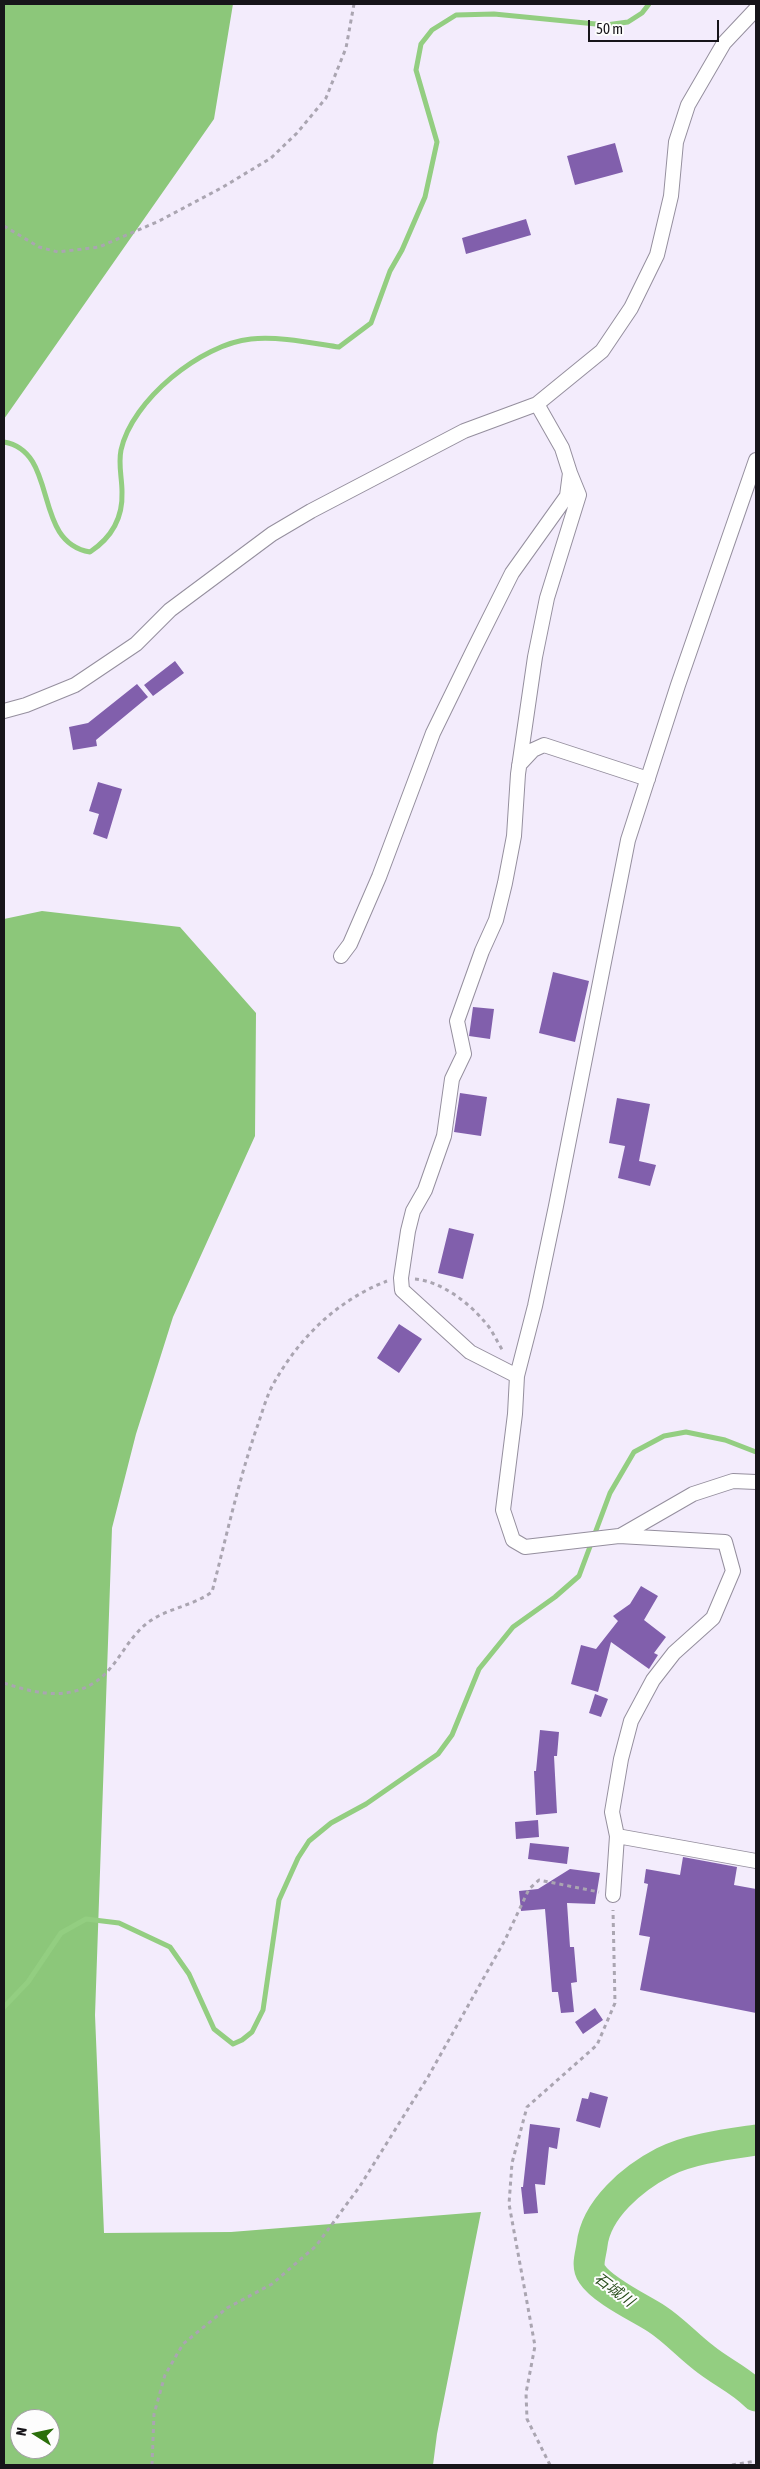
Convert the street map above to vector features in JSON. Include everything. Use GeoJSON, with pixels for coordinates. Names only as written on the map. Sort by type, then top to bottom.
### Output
{"type":"FeatureCollection","features":[{"type":"Feature","properties":{"kind":"street"},"geometry":{"type":"LineString","coordinates":[[4,711],[26,705],[75,685],[136,644],[170,610],[272,534],[311,511],[464,431],[537,404],[602,351],[631,308],[657,255],[671,196],[676,142],[688,106],[724,43],[754,8]]}},
{"type":"Feature","properties":{"kind":"street"},"geometry":{"type":"LineString","coordinates":[[518,1376],[470,1352],[455,1340],[402,1290],[401,1278],[413,1211],[425,1190],[444,1136],[452,1078],[464,1054],[457,1021],[498,911],[514,836],[519,765],[535,657],[547,598],[578,495],[562,448],[537,404]]}},
{"type":"Feature","properties":{"kind":"street"},"geometry":{"type":"LineString","coordinates":[[613,1895],[616,1836],[612,1812],[619,1768],[631,1721],[653,1680],[674,1654],[713,1618],[733,1571],[725,1542],[619,1536],[525,1547],[513,1540],[503,1510],[518,1376],[550,1234],[628,840],[678,685],[756,460]]}},
{"type":"Feature","properties":{"kind":"street"},"geometry":{"type":"LineString","coordinates":[[341,956],[350,944],[379,877],[433,733],[512,573],[567,496],[570,473]]}},
{"type":"Feature","properties":{"kind":"street"},"geometry":{"type":"LineString","coordinates":[[519,765],[533,750],[544,746],[648,779]]}},
{"type":"Feature","properties":{"kind":"street"},"geometry":{"type":"LineString","coordinates":[[619,1536],[693,1494],[733,1481],[756,1482]]}},
{"type":"Feature","properties":{"kind":"street"},"geometry":{"type":"LineString","coordinates":[[616,1836],[756,1861]]}},
{"type":"Feature","properties":{"kind":"path"},"geometry":{"type":"LineString","coordinates":[[4,226],[39,248],[58,252],[99,247],[158,221],[223,187],[271,158],[297,133],[326,98],[346,48],[354,4]]}},
{"type":"Feature","properties":{"kind":"path"},"geometry":{"type":"LineString","coordinates":[[4,1684],[20,1689],[66,1695],[85,1687],[104,1674],[128,1643],[147,1623],[168,1611],[198,1603],[212,1592],[249,1451],[274,1382],[306,1335],[334,1311],[374,1286],[395,1278],[429,1280],[445,1288],[485,1321],[504,1352]]}},
{"type":"Feature","properties":{"kind":"path"},"geometry":{"type":"LineString","coordinates":[[152,2465],[154,2414],[165,2374],[183,2344],[226,2308],[272,2284],[316,2246],[360,2186],[428,2077],[506,1940],[529,1889],[539,1880],[613,1895],[615,2003],[597,2045],[527,2107],[512,2164],[510,2204],[535,2346],[526,2393],[527,2419],[550,2465]]}},
{"type":"Feature","properties":{"kind":"path"},"geometry":{"type":"LineString","coordinates":[[732,2465],[756,2461]]}},
{"type":"Feature","properties":{"kind":"green space"},"geometry":{"type":"Polygon","coordinates":[[[4,4],[233,4],[214,119],[4,419],[4,4]]]}},
{"type":"Feature","properties":{"kind":"green space"},"geometry":{"type":"Polygon","coordinates":[[[42,911],[180,927],[256,1013],[255,1136],[173,1317],[136,1434],[112,1528],[95,2015],[104,2233],[231,2232],[481,2212],[437,2434],[433,2465],[4,2465],[4,919],[42,911]]]}},
{"type":"Feature","properties":{"kind":"building"},"geometry":{"type":"Polygon","coordinates":[[[615,143],[623,172],[575,185],[567,156],[615,143]]]}},
{"type":"Feature","properties":{"kind":"building"},"geometry":{"type":"Polygon","coordinates":[[[526,219],[531,235],[466,254],[462,238],[526,219]]]}},
{"type":"Feature","properties":{"kind":"building"},"geometry":{"type":"Polygon","coordinates":[[[175,661],[184,673],[153,696],[144,685],[175,661]]]}},
{"type":"Feature","properties":{"kind":"building"},"geometry":{"type":"Polygon","coordinates":[[[137,684],[148,697],[96,740],[97,746],[73,750],[69,727],[88,723],[137,684]]]}},
{"type":"Feature","properties":{"kind":"building"},"geometry":{"type":"Polygon","coordinates":[[[98,782],[122,789],[107,839],[93,834],[99,814],[89,811],[98,782]]]}},
{"type":"Feature","properties":{"kind":"building"},"geometry":{"type":"Polygon","coordinates":[[[553,972],[589,981],[575,1042],[539,1033],[553,972]]]}},
{"type":"Feature","properties":{"kind":"building"},"geometry":{"type":"Polygon","coordinates":[[[473,1007],[494,1009],[490,1039],[469,1036],[473,1007]]]}},
{"type":"Feature","properties":{"kind":"building"},"geometry":{"type":"Polygon","coordinates":[[[460,1093],[487,1097],[481,1136],[454,1132],[460,1093]]]}},
{"type":"Feature","properties":{"kind":"building"},"geometry":{"type":"Polygon","coordinates":[[[617,1098],[650,1104],[639,1161],[656,1165],[650,1186],[618,1178],[625,1146],[609,1143],[617,1098]]]}},
{"type":"Feature","properties":{"kind":"building"},"geometry":{"type":"Polygon","coordinates":[[[449,1228],[474,1234],[463,1279],[438,1273],[449,1228]]]}},
{"type":"Feature","properties":{"kind":"building"},"geometry":{"type":"Polygon","coordinates":[[[399,1324],[422,1339],[399,1373],[377,1358],[399,1324]]]}},
{"type":"Feature","properties":{"kind":"building"},"geometry":{"type":"Polygon","coordinates":[[[641,1586],[658,1596],[644,1620],[666,1637],[654,1653],[658,1655],[649,1669],[611,1642],[598,1692],[571,1684],[581,1645],[596,1649],[618,1621],[613,1616],[630,1604],[641,1586]]]}},
{"type":"Feature","properties":{"kind":"building"},"geometry":{"type":"Polygon","coordinates":[[[595,1694],[608,1699],[601,1717],[589,1713],[595,1694]]]}},
{"type":"Feature","properties":{"kind":"building"},"geometry":{"type":"Polygon","coordinates":[[[540,1730],[559,1732],[557,1756],[554,1756],[557,1813],[536,1815],[534,1771],[536,1771],[540,1730]]]}},
{"type":"Feature","properties":{"kind":"building"},"geometry":{"type":"Polygon","coordinates":[[[538,1820],[539,1837],[516,1839],[515,1822],[538,1820]]]}},
{"type":"Feature","properties":{"kind":"building"},"geometry":{"type":"Polygon","coordinates":[[[530,1843],[569,1847],[567,1864],[528,1859],[530,1843]]]}},
{"type":"Feature","properties":{"kind":"building"},"geometry":{"type":"Polygon","coordinates":[[[683,1857],[737,1867],[734,1885],[756,1889],[756,2013],[640,1990],[650,1937],[639,1935],[648,1884],[644,1883],[646,1869],[680,1875],[683,1857]]]}},
{"type":"Feature","properties":{"kind":"building"},"geometry":{"type":"Polygon","coordinates":[[[570,1869],[600,1873],[595,1904],[567,1903],[570,1947],[574,1947],[577,1982],[571,1983],[574,2012],[561,2013],[558,1992],[552,1992],[545,1909],[521,1911],[519,1891],[538,1889],[570,1869]]]}},
{"type":"Feature","properties":{"kind":"building"},"geometry":{"type":"Polygon","coordinates":[[[595,2008],[603,2020],[583,2034],[575,2022],[595,2008]]]}},
{"type":"Feature","properties":{"kind":"building"},"geometry":{"type":"Polygon","coordinates":[[[590,2092],[608,2097],[600,2128],[576,2121],[582,2098],[588,2099],[590,2092]]]}},
{"type":"Feature","properties":{"kind":"building"},"geometry":{"type":"Polygon","coordinates":[[[530,2124],[560,2128],[557,2149],[549,2147],[545,2185],[535,2184],[538,2213],[524,2214],[521,2187],[523,2187],[530,2124]]]}},
{"type":"Feature","properties":{"kind":"waterway"},"geometry":{"type":"LineString","coordinates":[[4,442],[21,449],[33,462],[60,532],[72,545],[90,552],[110,534],[118,519],[122,501],[120,455],[128,431],[139,412],[171,378],[211,351],[232,343],[251,339],[272,338],[339,347],[371,323],[390,271],[402,250],[425,197],[437,142],[416,70],[421,44],[432,30],[456,15],[494,14],[606,25],[628,22],[642,13],[649,4]]}},
{"type":"Feature","properties":{"kind":"waterway"},"geometry":{"type":"LineString","coordinates":[[4,2007],[28,1982],[61,1933],[86,1919],[119,1923],[170,1947],[189,1974],[214,2029],[233,2044],[242,2040],[252,2032],[263,2010],[279,1900],[298,1858],[309,1841],[331,1823],[366,1804],[438,1754],[452,1735],[479,1669],[513,1627],[555,1597],[579,1576],[610,1493],[634,1452],[664,1436],[686,1432],[725,1440],[756,1452]]}},
{"type":"Feature","properties":{"kind":"waterway","name":"石城川"},"geometry":{"type":"LineString","coordinates":[[756,2140],[709,2148],[674,2157],[640,2177],[608,2207],[595,2232],[589,2264],[590,2271],[604,2287],[663,2323],[704,2358],[744,2385],[756,2396]]}}]}
